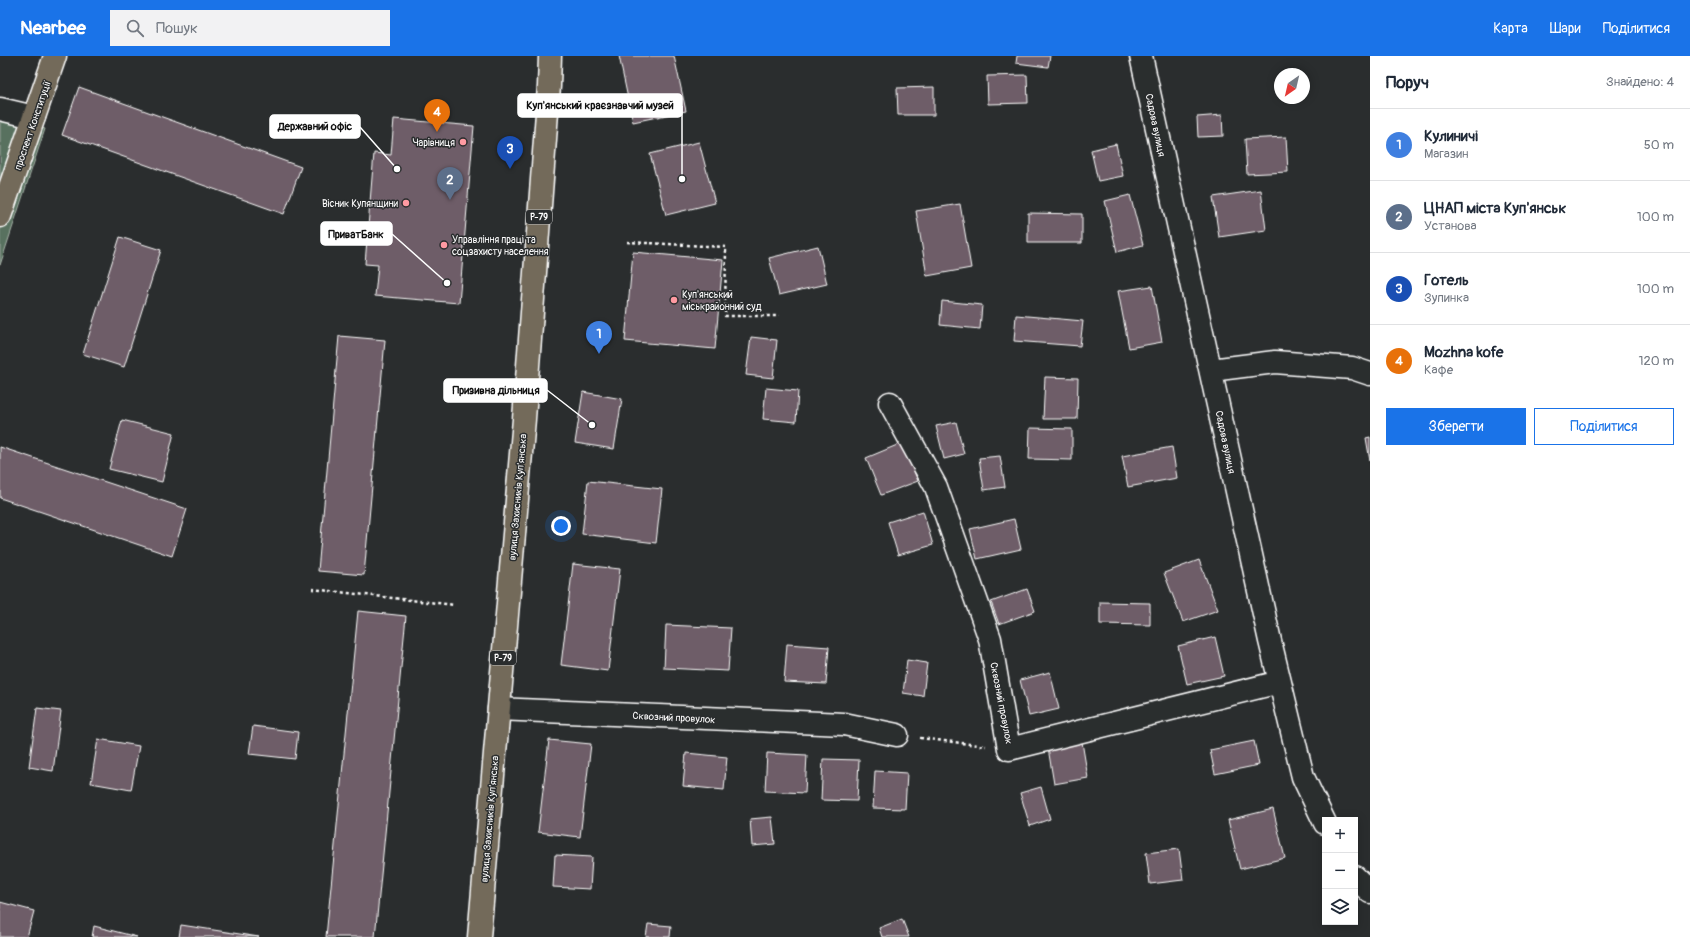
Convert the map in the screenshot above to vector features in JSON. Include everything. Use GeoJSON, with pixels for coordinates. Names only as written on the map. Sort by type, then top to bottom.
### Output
{"type":"FeatureCollection","features":[{"type":"Feature","properties":{"kind":"main road","name":"проспект Конституції"},"geometry":{"type":"LineString","coordinates":[[0,216],[55,56]]}},
{"type":"Feature","properties":{"kind":"main road","name":"вулиця Захисників Куп'янська"},"geometry":{"type":"LineString","coordinates":[[479,937],[524,419],[550,56]]}},
{"type":"Feature","properties":{"kind":"street","name":"Садова вулиця"},"geometry":{"type":"LineString","coordinates":[[1141,56],[1302,777],[1322,817]]}},
{"type":"Feature","properties":{"kind":"street"},"geometry":{"type":"LineString","coordinates":[[0,109],[34,117]]}},
{"type":"Feature","properties":{"kind":"street"},"geometry":{"type":"LineString","coordinates":[[1211,370],[1275,362],[1352,368],[1370,374]]}},
{"type":"Feature","properties":{"kind":"street","name":"Сквозний провулок"},"geometry":{"type":"LineString","coordinates":[[890,403],[936,487],[990,639],[1009,748],[1280,682]]}},
{"type":"Feature","properties":{"kind":"street","name":"Сквозний провулок"},"geometry":{"type":"LineString","coordinates":[[499,709],[844,724],[897,735]]}},
{"type":"Feature","properties":{"kind":"street"},"geometry":{"type":"LineString","coordinates":[[1358,880],[1370,892]]}},
{"type":"Feature","properties":{"kind":"path"},"geometry":{"type":"LineString","coordinates":[[627,242],[726,247],[725,316],[779,316]]}},
{"type":"Feature","properties":{"kind":"path"},"geometry":{"type":"LineString","coordinates":[[312,589],[455,605]]}},
{"type":"Feature","properties":{"kind":"path"},"geometry":{"type":"LineString","coordinates":[[897,735],[1009,748]]}},
{"type":"Feature","properties":{"kind":"green space"},"geometry":{"type":"Polygon","coordinates":[[[0,116],[45,129],[0,265],[0,116]]]}},
{"type":"Feature","properties":{"kind":"building"},"geometry":{"type":"Polygon","coordinates":[[[619,56],[674,56],[686,111],[633,122],[619,56]]]}},
{"type":"Feature","properties":{"kind":"building"},"geometry":{"type":"Polygon","coordinates":[[[1017,56],[1050,56],[1048,67],[1016,63],[1017,56]]]}},
{"type":"Feature","properties":{"kind":"building"},"geometry":{"type":"Polygon","coordinates":[[[1027,75],[1028,103],[988,104],[987,76],[1027,75]]]}},
{"type":"Feature","properties":{"kind":"building"},"geometry":{"type":"Polygon","coordinates":[[[79,87],[301,167],[284,214],[62,135],[79,87]]]}},
{"type":"Feature","properties":{"kind":"building"},"geometry":{"type":"Polygon","coordinates":[[[934,87],[934,115],[898,115],[897,88],[934,87]]]}},
{"type":"Feature","properties":{"kind":"building"},"geometry":{"type":"Polygon","coordinates":[[[1222,115],[1223,136],[1198,137],[1197,117],[1222,115]]]}},
{"type":"Feature","properties":{"kind":"building"},"geometry":{"type":"Polygon","coordinates":[[[394,119],[474,126],[459,303],[375,296],[378,265],[365,264],[374,153],[391,155],[394,119]]]}},
{"type":"Feature","properties":{"kind":"building"},"geometry":{"type":"Polygon","coordinates":[[[1286,137],[1288,172],[1247,174],[1245,139],[1286,137]]]}},
{"type":"Feature","properties":{"kind":"building"},"geometry":{"type":"Polygon","coordinates":[[[699,142],[715,203],[666,215],[650,154],[699,142]]]}},
{"type":"Feature","properties":{"kind":"building"},"geometry":{"type":"Polygon","coordinates":[[[1116,144],[1123,176],[1098,181],[1091,150],[1116,144]]]}},
{"type":"Feature","properties":{"kind":"building"},"geometry":{"type":"Polygon","coordinates":[[[1261,190],[1266,230],[1219,237],[1213,197],[1261,190]]]}},
{"type":"Feature","properties":{"kind":"building"},"geometry":{"type":"Polygon","coordinates":[[[1130,195],[1143,245],[1117,252],[1105,201],[1130,195]]]}},
{"type":"Feature","properties":{"kind":"building"},"geometry":{"type":"Polygon","coordinates":[[[960,204],[971,268],[927,276],[916,211],[960,204]]]}},
{"type":"Feature","properties":{"kind":"building"},"geometry":{"type":"Polygon","coordinates":[[[1028,213],[1082,214],[1082,243],[1028,243],[1028,213]]]}},
{"type":"Feature","properties":{"kind":"building"},"geometry":{"type":"Polygon","coordinates":[[[120,237],[161,250],[124,367],[83,354],[120,237]]]}},
{"type":"Feature","properties":{"kind":"building"},"geometry":{"type":"Polygon","coordinates":[[[818,246],[827,284],[779,295],[769,258],[818,246]]]}},
{"type":"Feature","properties":{"kind":"building","name":"Куп'янський міськрайонний суд"},"geometry":{"type":"Polygon","coordinates":[[[633,252],[723,260],[715,349],[625,341],[633,252]]]}},
{"type":"Feature","properties":{"kind":"building"},"geometry":{"type":"Polygon","coordinates":[[[1152,286],[1162,342],[1129,348],[1118,291],[1152,286]]]}},
{"type":"Feature","properties":{"kind":"building"},"geometry":{"type":"Polygon","coordinates":[[[942,301],[982,305],[980,329],[940,325],[942,301]]]}},
{"type":"Feature","properties":{"kind":"building"},"geometry":{"type":"Polygon","coordinates":[[[1016,315],[1083,321],[1080,346],[1014,341],[1016,315]]]}},
{"type":"Feature","properties":{"kind":"building"},"geometry":{"type":"Polygon","coordinates":[[[339,336],[385,340],[364,575],[318,571],[339,336]]]}},
{"type":"Feature","properties":{"kind":"building"},"geometry":{"type":"Polygon","coordinates":[[[751,337],[777,340],[773,378],[746,375],[751,337]]]}},
{"type":"Feature","properties":{"kind":"building"},"geometry":{"type":"Polygon","coordinates":[[[1045,377],[1078,378],[1077,419],[1043,419],[1045,377]]]}},
{"type":"Feature","properties":{"kind":"building"},"geometry":{"type":"Polygon","coordinates":[[[766,388],[798,391],[796,422],[763,419],[766,388]]]}},
{"type":"Feature","properties":{"kind":"building"},"geometry":{"type":"Polygon","coordinates":[[[583,392],[622,399],[614,449],[575,443],[583,392]]]}},
{"type":"Feature","properties":{"kind":"building"},"geometry":{"type":"Polygon","coordinates":[[[122,420],[174,433],[162,482],[109,469],[122,420]]]}},
{"type":"Feature","properties":{"kind":"building"},"geometry":{"type":"Polygon","coordinates":[[[956,422],[964,454],[944,459],[936,426],[956,422]]]}},
{"type":"Feature","properties":{"kind":"building"},"geometry":{"type":"Polygon","coordinates":[[[1030,428],[1072,429],[1072,460],[1029,459],[1030,428]]]}},
{"type":"Feature","properties":{"kind":"building"},"geometry":{"type":"Polygon","coordinates":[[[1370,437],[1370,461],[1366,438],[1370,437]]]}},
{"type":"Feature","properties":{"kind":"building"},"geometry":{"type":"Polygon","coordinates":[[[902,443],[918,481],[881,495],[866,458],[902,443]]]}},
{"type":"Feature","properties":{"kind":"building"},"geometry":{"type":"Polygon","coordinates":[[[0,447],[187,509],[172,556],[0,498],[0,447]]]}},
{"type":"Feature","properties":{"kind":"building"},"geometry":{"type":"Polygon","coordinates":[[[1172,447],[1177,478],[1128,487],[1122,456],[1172,447]]]}},
{"type":"Feature","properties":{"kind":"building"},"geometry":{"type":"Polygon","coordinates":[[[1000,456],[1005,487],[984,490],[979,458],[1000,456]]]}},
{"type":"Feature","properties":{"kind":"building"},"geometry":{"type":"Polygon","coordinates":[[[588,481],[662,489],[656,543],[582,534],[588,481]]]}},
{"type":"Feature","properties":{"kind":"building"},"geometry":{"type":"Polygon","coordinates":[[[923,511],[933,545],[898,555],[888,522],[923,511]]]}},
{"type":"Feature","properties":{"kind":"building"},"geometry":{"type":"Polygon","coordinates":[[[1014,519],[1021,549],[977,559],[970,529],[1014,519]]]}},
{"type":"Feature","properties":{"kind":"building"},"geometry":{"type":"Polygon","coordinates":[[[1199,560],[1218,610],[1183,622],[1164,573],[1199,560]]]}},
{"type":"Feature","properties":{"kind":"building"},"geometry":{"type":"Polygon","coordinates":[[[573,564],[620,569],[608,671],[561,665],[573,564]]]}},
{"type":"Feature","properties":{"kind":"building"},"geometry":{"type":"Polygon","coordinates":[[[1027,589],[1035,611],[999,624],[991,602],[1027,589]]]}},
{"type":"Feature","properties":{"kind":"building"},"geometry":{"type":"Polygon","coordinates":[[[1100,602],[1150,603],[1150,625],[1100,624],[1100,602]]]}},
{"type":"Feature","properties":{"kind":"building"},"geometry":{"type":"Polygon","coordinates":[[[358,611],[406,616],[375,937],[326,937],[358,611]]]}},
{"type":"Feature","properties":{"kind":"building"},"geometry":{"type":"Polygon","coordinates":[[[666,625],[731,628],[728,671],[664,668],[666,625]]]}},
{"type":"Feature","properties":{"kind":"building"},"geometry":{"type":"Polygon","coordinates":[[[1215,637],[1224,676],[1187,684],[1178,646],[1215,637]]]}},
{"type":"Feature","properties":{"kind":"building"},"geometry":{"type":"Polygon","coordinates":[[[787,644],[829,647],[826,684],[784,682],[787,644]]]}},
{"type":"Feature","properties":{"kind":"building"},"geometry":{"type":"Polygon","coordinates":[[[907,660],[927,663],[923,696],[903,693],[907,660]]]}},
{"type":"Feature","properties":{"kind":"building"},"geometry":{"type":"Polygon","coordinates":[[[1050,672],[1059,709],[1029,716],[1020,680],[1050,672]]]}},
{"type":"Feature","properties":{"kind":"building"},"geometry":{"type":"Polygon","coordinates":[[[37,708],[61,711],[53,771],[29,767],[37,708]]]}},
{"type":"Feature","properties":{"kind":"building"},"geometry":{"type":"Polygon","coordinates":[[[253,726],[298,732],[295,759],[249,754],[253,726]]]}},
{"type":"Feature","properties":{"kind":"building"},"geometry":{"type":"Polygon","coordinates":[[[98,739],[139,746],[131,790],[91,783],[98,739]]]}},
{"type":"Feature","properties":{"kind":"building"},"geometry":{"type":"Polygon","coordinates":[[[549,740],[591,744],[580,837],[538,832],[549,740]]]}},
{"type":"Feature","properties":{"kind":"building"},"geometry":{"type":"Polygon","coordinates":[[[1254,741],[1259,765],[1215,774],[1210,750],[1254,741]]]}},
{"type":"Feature","properties":{"kind":"building"},"geometry":{"type":"Polygon","coordinates":[[[1082,742],[1088,778],[1054,784],[1048,748],[1082,742]]]}},
{"type":"Feature","properties":{"kind":"building"},"geometry":{"type":"Polygon","coordinates":[[[686,753],[727,757],[724,790],[683,786],[686,753]]]}},
{"type":"Feature","properties":{"kind":"building"},"geometry":{"type":"Polygon","coordinates":[[[767,753],[807,755],[805,793],[765,791],[767,753]]]}},
{"type":"Feature","properties":{"kind":"building"},"geometry":{"type":"Polygon","coordinates":[[[823,759],[859,760],[857,801],[821,800],[823,759]]]}},
{"type":"Feature","properties":{"kind":"building"},"geometry":{"type":"Polygon","coordinates":[[[875,771],[907,773],[905,809],[873,808],[875,771]]]}},
{"type":"Feature","properties":{"kind":"building"},"geometry":{"type":"Polygon","coordinates":[[[1041,787],[1050,819],[1030,826],[1020,793],[1041,787]]]}},
{"type":"Feature","properties":{"kind":"building"},"geometry":{"type":"Polygon","coordinates":[[[1273,809],[1285,858],[1240,869],[1228,820],[1273,809]]]}},
{"type":"Feature","properties":{"kind":"building"},"geometry":{"type":"Polygon","coordinates":[[[772,817],[775,844],[752,846],[750,819],[772,817]]]}},
{"type":"Feature","properties":{"kind":"building"},"geometry":{"type":"Polygon","coordinates":[[[1179,849],[1183,880],[1150,884],[1146,853],[1179,849]]]}},
{"type":"Feature","properties":{"kind":"building"},"geometry":{"type":"Polygon","coordinates":[[[555,855],[592,857],[590,889],[553,887],[555,855]]]}},
{"type":"Feature","properties":{"kind":"building"},"geometry":{"type":"Polygon","coordinates":[[[0,902],[34,911],[27,937],[0,937],[0,902]]]}},
{"type":"Feature","properties":{"kind":"building"},"geometry":{"type":"Polygon","coordinates":[[[902,919],[909,937],[882,937],[879,928],[902,919]]]}},
{"type":"Feature","properties":{"kind":"building"},"geometry":{"type":"Polygon","coordinates":[[[648,924],[671,926],[670,937],[646,937],[648,924]]]}},
{"type":"Feature","properties":{"kind":"building"},"geometry":{"type":"Polygon","coordinates":[[[181,925],[259,937],[179,937],[181,925]]]}},
{"type":"Feature","properties":{"kind":"building"},"geometry":{"type":"Polygon","coordinates":[[[94,926],[137,937],[92,937],[94,926]]]}},
{"type":"Feature","properties":{"kind":"place","name":"Mozhna kofe"},"geometry":{"type":"Point","coordinates":[437,132]}},
{"type":"Feature","properties":{"kind":"place","name":"Чарівниця"},"geometry":{"type":"Point","coordinates":[463,142]}},
{"type":"Feature","properties":{"kind":"place","name":"Державний офіс"},"geometry":{"type":"Point","coordinates":[397,169]}},
{"type":"Feature","properties":{"kind":"place","name":"Готель"},"geometry":{"type":"Point","coordinates":[510,169]}},
{"type":"Feature","properties":{"kind":"place","name":"Куп'янський краєзнавчий музей"},"geometry":{"type":"Point","coordinates":[682,179]}},
{"type":"Feature","properties":{"kind":"place","name":"ЦНАП міста Куп'янськ"},"geometry":{"type":"Point","coordinates":[450,200]}},
{"type":"Feature","properties":{"kind":"place","name":"Вісник Купянщини"},"geometry":{"type":"Point","coordinates":[406,203]}},
{"type":"Feature","properties":{"kind":"place","name":"Управління праці та соцзахисту населення"},"geometry":{"type":"Point","coordinates":[444,245]}},
{"type":"Feature","properties":{"kind":"place","name":"ПриватБанк"},"geometry":{"type":"Point","coordinates":[447,283]}},
{"type":"Feature","properties":{"kind":"place","name":"Куп'янський міськрайонний суд"},"geometry":{"type":"Point","coordinates":[674,300]}},
{"type":"Feature","properties":{"kind":"place","name":"Кулиничі"},"geometry":{"type":"Point","coordinates":[599,354]}},
{"type":"Feature","properties":{"kind":"place","name":"Призивна дільниця"},"geometry":{"type":"Point","coordinates":[592,425]}}]}
